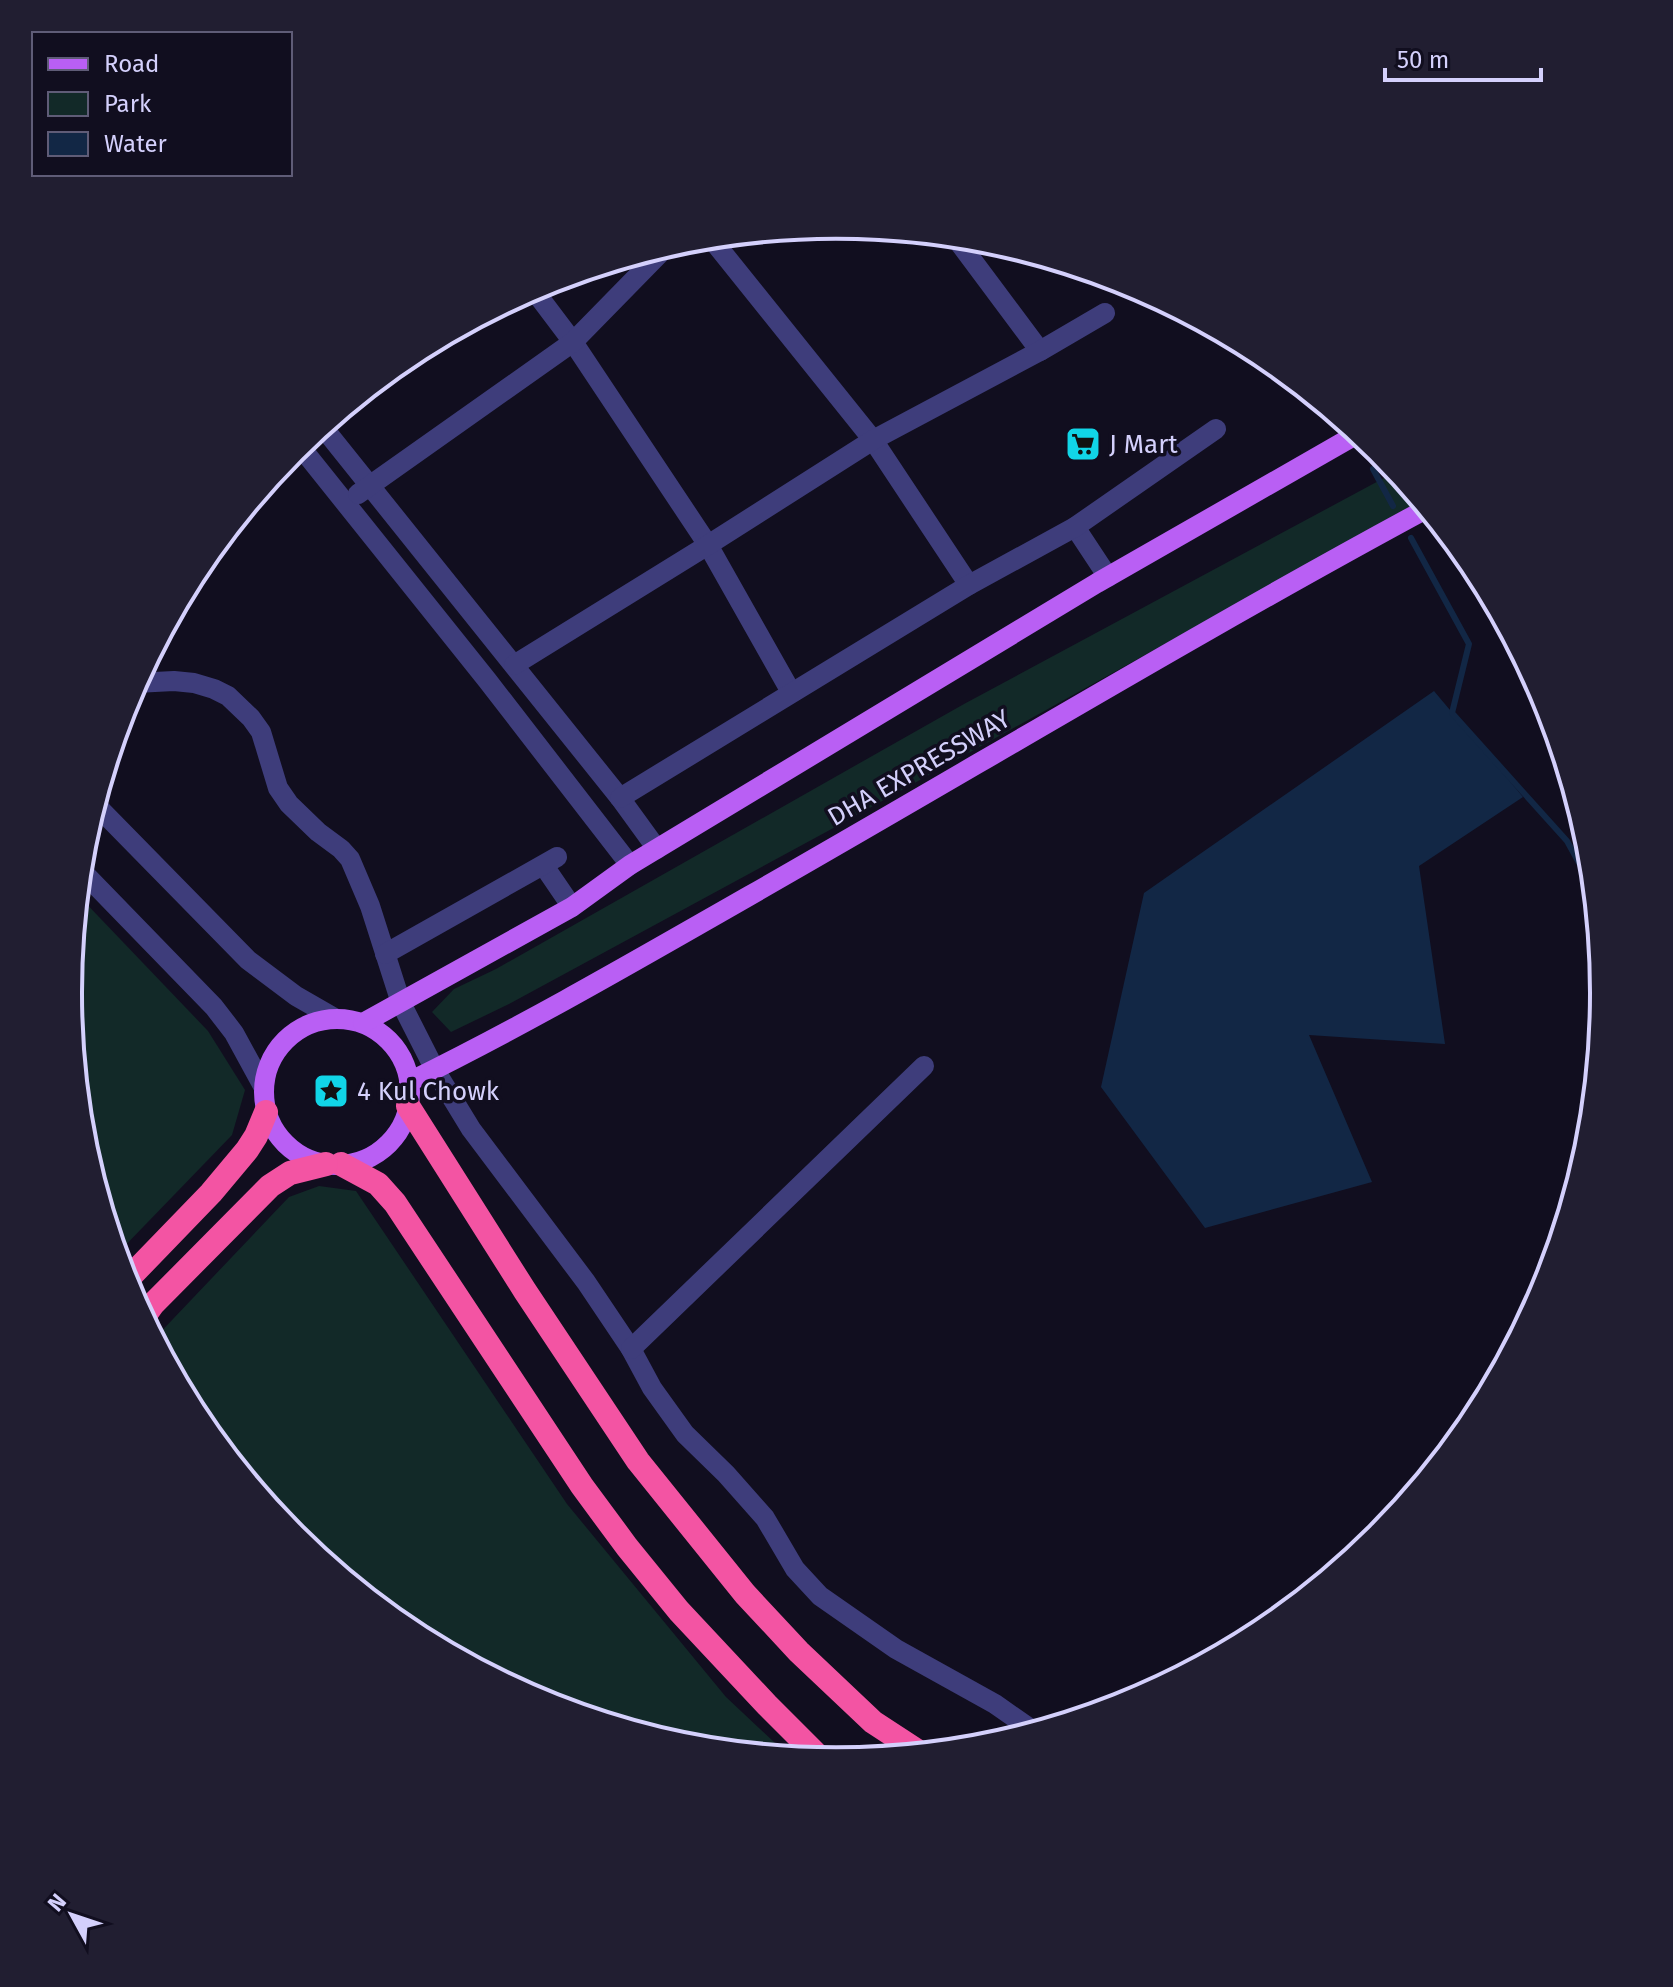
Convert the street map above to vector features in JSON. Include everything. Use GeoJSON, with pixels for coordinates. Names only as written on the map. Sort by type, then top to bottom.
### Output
{"type":"FeatureCollection","features":[{"type":"Feature","properties":{"kind":"highway"},"geometry":{"type":"LineString","coordinates":[[408,1094],[525,1291],[638,1461],[745,1594],[799,1652],[873,1722],[907,1744]]}},
{"type":"Feature","properties":{"kind":"highway"},"geometry":{"type":"LineString","coordinates":[[135,1272],[211,1193],[247,1150],[256,1136],[265,1100]]}},
{"type":"Feature","properties":{"kind":"highway"},"geometry":{"type":"LineString","coordinates":[[151,1307],[270,1186],[290,1173],[333,1164],[378,1184],[395,1203],[582,1486],[627,1547],[679,1611],[809,1747]]}},
{"type":"Feature","properties":{"kind":"main road"},"geometry":{"type":"LineString","coordinates":[[363,1023],[572,907],[630,865],[1108,577],[1348,439]]}},
{"type":"Feature","properties":{"kind":"main road","name":"DHA EXPRESSWAY"},"geometry":{"type":"LineString","coordinates":[[408,1094],[435,1070],[548,1011],[1170,652],[1418,513]]}},
{"type":"Feature","properties":{"kind":"main road"},"geometry":{"type":"LineString","coordinates":[[336,1019],[363,1023],[389,1040],[405,1067],[408,1094],[398,1132],[389,1142],[367,1158],[333,1164],[300,1155],[288,1146],[279,1137],[265,1100],[266,1073],[272,1058],[292,1034],[306,1026],[336,1019]]}},
{"type":"Feature","properties":{"kind":"street"},"geometry":{"type":"LineString","coordinates":[[719,248],[873,440],[969,585]]}},
{"type":"Feature","properties":{"kind":"street"},"geometry":{"type":"LineString","coordinates":[[965,250],[1040,351]]}},
{"type":"Feature","properties":{"kind":"street"},"geometry":{"type":"LineString","coordinates":[[345,503],[573,342],[651,263]]}},
{"type":"Feature","properties":{"kind":"street"},"geometry":{"type":"LineString","coordinates":[[541,299],[573,342],[708,545],[791,692]]}},
{"type":"Feature","properties":{"kind":"street"},"geometry":{"type":"LineString","coordinates":[[514,665],[873,440],[1105,313]]}},
{"type":"Feature","properties":{"kind":"street"},"geometry":{"type":"LineString","coordinates":[[620,798],[969,585],[1075,527],[1216,429]]}},
{"type":"Feature","properties":{"kind":"street"},"geometry":{"type":"LineString","coordinates":[[329,435],[620,798],[657,849]]}},
{"type":"Feature","properties":{"kind":"street"},"geometry":{"type":"LineString","coordinates":[[308,456],[630,865]]}},
{"type":"Feature","properties":{"kind":"street"},"geometry":{"type":"LineString","coordinates":[[1075,527],[1108,577]]}},
{"type":"Feature","properties":{"kind":"street"},"geometry":{"type":"LineString","coordinates":[[150,682],[194,683],[214,689],[228,696],[251,718],[261,732],[283,796],[350,859],[370,906],[401,1003],[435,1070],[471,1129],[586,1282],[631,1349],[652,1388],[685,1434],[765,1518],[795,1569],[820,1596],[896,1649],[995,1704],[1024,1724]]}},
{"type":"Feature","properties":{"kind":"street"},"geometry":{"type":"LineString","coordinates":[[104,813],[248,960],[296,996],[336,1019]]}},
{"type":"Feature","properties":{"kind":"street"},"geometry":{"type":"LineString","coordinates":[[385,954],[551,862],[572,907]]}},
{"type":"Feature","properties":{"kind":"street"},"geometry":{"type":"LineString","coordinates":[[90,880],[214,1007],[234,1033],[265,1100]]}},
{"type":"Feature","properties":{"kind":"street"},"geometry":{"type":"LineString","coordinates":[[631,1349],[924,1066]]}},
{"type":"Feature","properties":{"kind":"green space"},"geometry":{"type":"Polygon","coordinates":[[[1386,477],[1412,506],[839,825],[509,1004],[451,1032],[432,1012],[454,989],[496,969],[964,704],[1386,477]]]}},
{"type":"Feature","properties":{"kind":"green space"},"geometry":{"type":"Polygon","coordinates":[[[87,905],[208,1031],[245,1090],[232,1135],[125,1245],[96,1141],[88,1092],[82,994],[87,905]]]}},
{"type":"Feature","properties":{"kind":"green space"},"geometry":{"type":"Polygon","coordinates":[[[319,1186],[356,1191],[567,1504],[726,1697],[777,1745],[689,1734],[641,1722],[548,1691],[503,1670],[417,1621],[377,1592],[339,1561],[269,1491],[209,1413],[162,1331],[289,1197],[319,1186]]]}},
{"type":"Feature","properties":{"kind":"water"},"geometry":{"type":"Polygon","coordinates":[[[1434,691],[1523,797],[1419,866],[1445,1044],[1309,1035],[1372,1182],[1205,1228],[1101,1087],[1144,893],[1434,691]]]}},
{"type":"Feature","properties":{"kind":"waterway"},"geometry":{"type":"LineString","coordinates":[[1373,469],[1393,506]]}},
{"type":"Feature","properties":{"kind":"waterway"},"geometry":{"type":"LineString","coordinates":[[1411,538],[1469,644],[1452,713],[1567,841],[1580,865]]}},
{"type":"Feature","properties":{"kind":"place","name":"J Mart"},"geometry":{"type":"Point","coordinates":[1083,444]}},
{"type":"Feature","properties":{"kind":"place","name":"4 Kul Chowk"},"geometry":{"type":"Point","coordinates":[331,1091]}}]}
